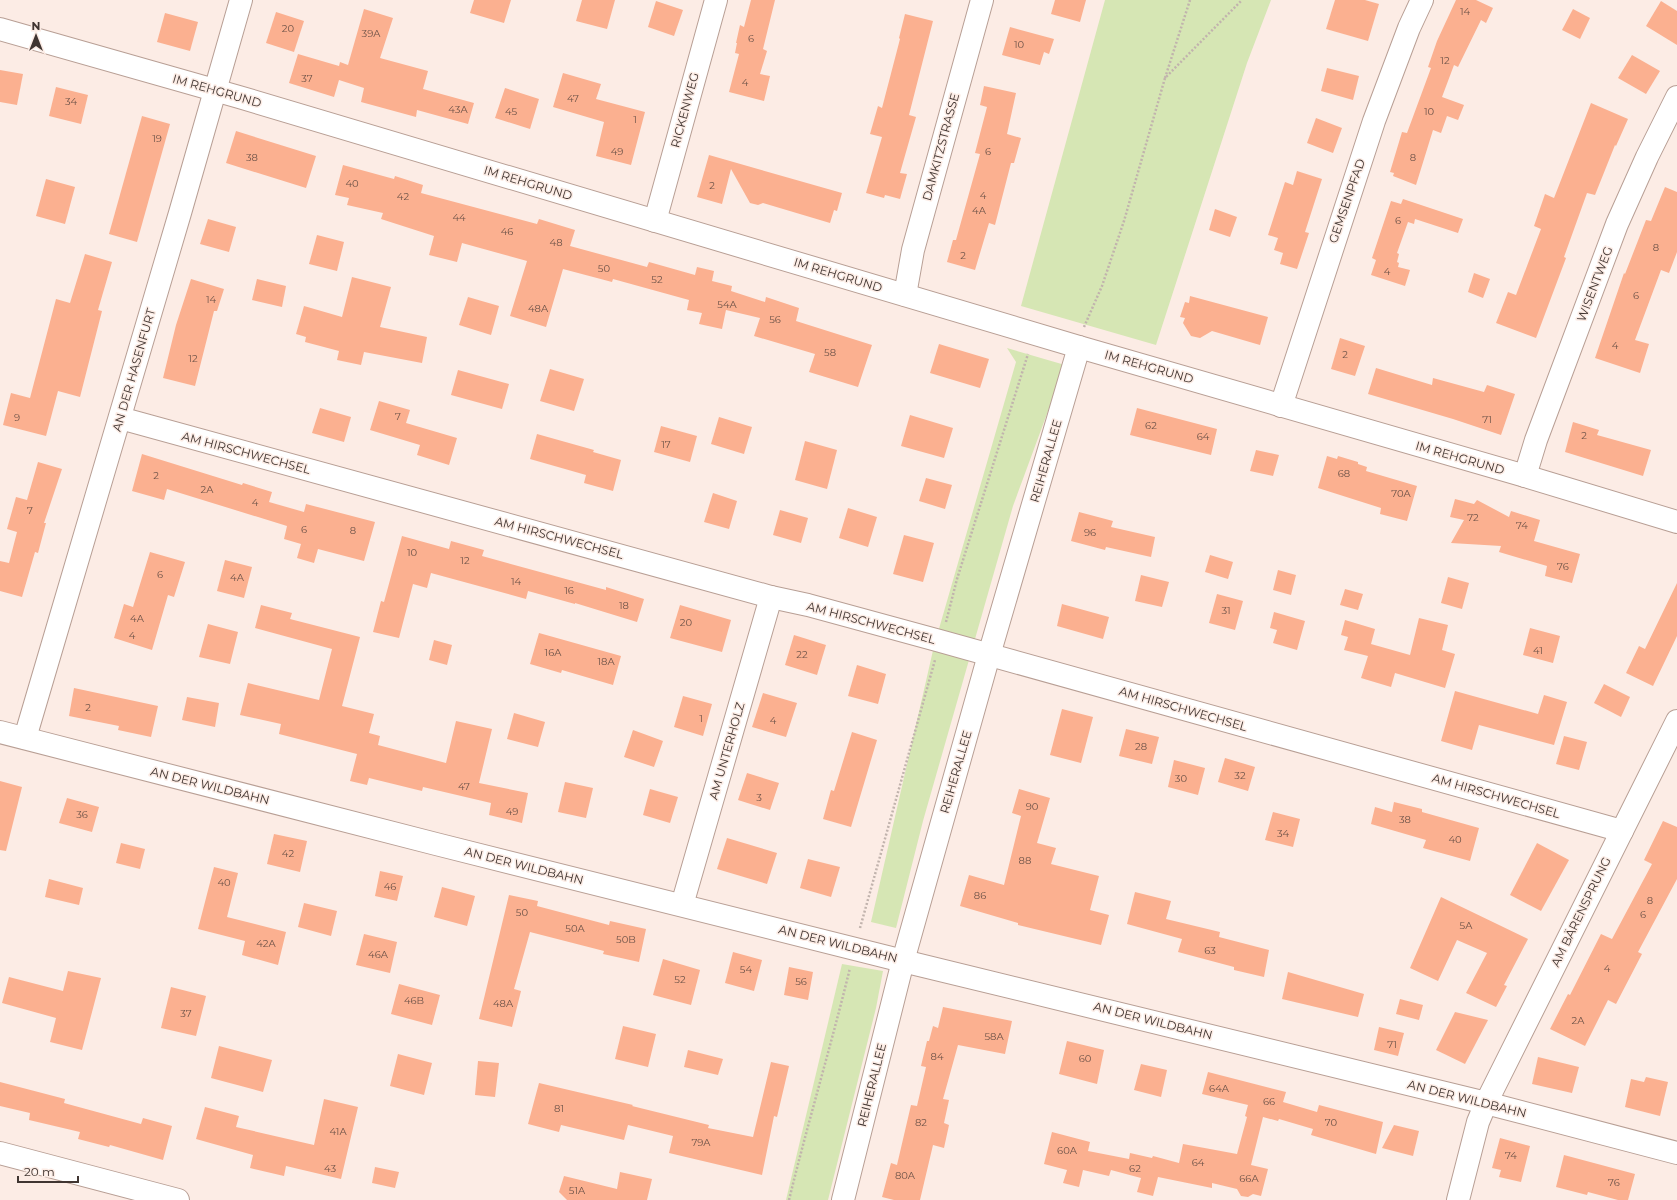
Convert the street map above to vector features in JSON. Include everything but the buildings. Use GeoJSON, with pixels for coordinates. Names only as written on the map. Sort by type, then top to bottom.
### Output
{"type":"FeatureCollection","features":[{"type":"Feature","properties":{"kind":"street","name":"AN DER HASENFURT"},"geometry":{"type":"LineString","coordinates":[[25,738],[120,418],[241,0]]}},
{"type":"Feature","properties":{"kind":"street","name":"RICKENWEG"},"geometry":{"type":"LineString","coordinates":[[655,221],[716,0]]}},
{"type":"Feature","properties":{"kind":"street","name":"DAMKITZSTRASSE"},"geometry":{"type":"LineString","coordinates":[[905,295],[913,250],[982,0]]}},
{"type":"Feature","properties":{"kind":"street","name":"GEMSENPFAD"},"geometry":{"type":"LineString","coordinates":[[1281,406],[1374,121],[1409,28],[1422,0]]}},
{"type":"Feature","properties":{"kind":"street","name":"IM REHGRUND"},"geometry":{"type":"LineString","coordinates":[[0,28],[215,90],[1034,334],[1525,476],[1677,522]]}},
{"type":"Feature","properties":{"kind":"street","name":"WISENTWEG"},"geometry":{"type":"LineString","coordinates":[[1525,476],[1539,432],[1617,224],[1647,157],[1677,97]]}},
{"type":"Feature","properties":{"kind":"street","name":"REIHERALLEE"},"geometry":{"type":"LineString","coordinates":[[843,1200],[903,961],[989,655],[1079,347]]}},
{"type":"Feature","properties":{"kind":"street","name":"AM HIRSCHWECHSEL"},"geometry":{"type":"LineString","coordinates":[[120,418],[772,597],[808,605],[1622,831]]}},
{"type":"Feature","properties":{"kind":"street","name":"AM UNTERHOLZ"},"geometry":{"type":"LineString","coordinates":[[682,905],[772,597]]}},
{"type":"Feature","properties":{"kind":"street","name":"AM BÄRENSPRUNG"},"geometry":{"type":"LineString","coordinates":[[1458,1200],[1478,1122],[1486,1103],[1676,726]]}},
{"type":"Feature","properties":{"kind":"street","name":"AN DER WILDBAHN"},"geometry":{"type":"LineString","coordinates":[[0,732],[436,844],[903,961],[1486,1103],[1677,1153]]}},
{"type":"Feature","properties":{"kind":"street"},"geometry":{"type":"LineString","coordinates":[[0,1153],[178,1200]]}},
{"type":"Feature","properties":{"kind":"path"},"geometry":{"type":"LineString","coordinates":[[1079,347],[1084,326],[1102,286],[1124,221],[1165,78],[1190,0]]}},
{"type":"Feature","properties":{"kind":"path"},"geometry":{"type":"LineString","coordinates":[[1165,78],[1242,0]]}},
{"type":"Feature","properties":{"kind":"path"},"geometry":{"type":"LineString","coordinates":[[790,1200],[805,1138],[838,1019],[854,948],[940,642],[1034,334]]}},
{"type":"Feature","properties":{"kind":"green space"},"geometry":{"type":"Polygon","coordinates":[[[1105,0],[1271,0],[1247,63],[1156,345],[1021,306],[1105,0]]]}},
{"type":"Feature","properties":{"kind":"green space"},"geometry":{"type":"Polygon","coordinates":[[[1007,348],[1065,365],[1013,506],[923,821],[896,928],[871,922],[934,646],[1016,362],[1007,348]]]}},
{"type":"Feature","properties":{"kind":"green space"},"geometry":{"type":"Polygon","coordinates":[[[842,964],[883,971],[876,1008],[828,1200],[786,1200],[842,964]]]}}]}
